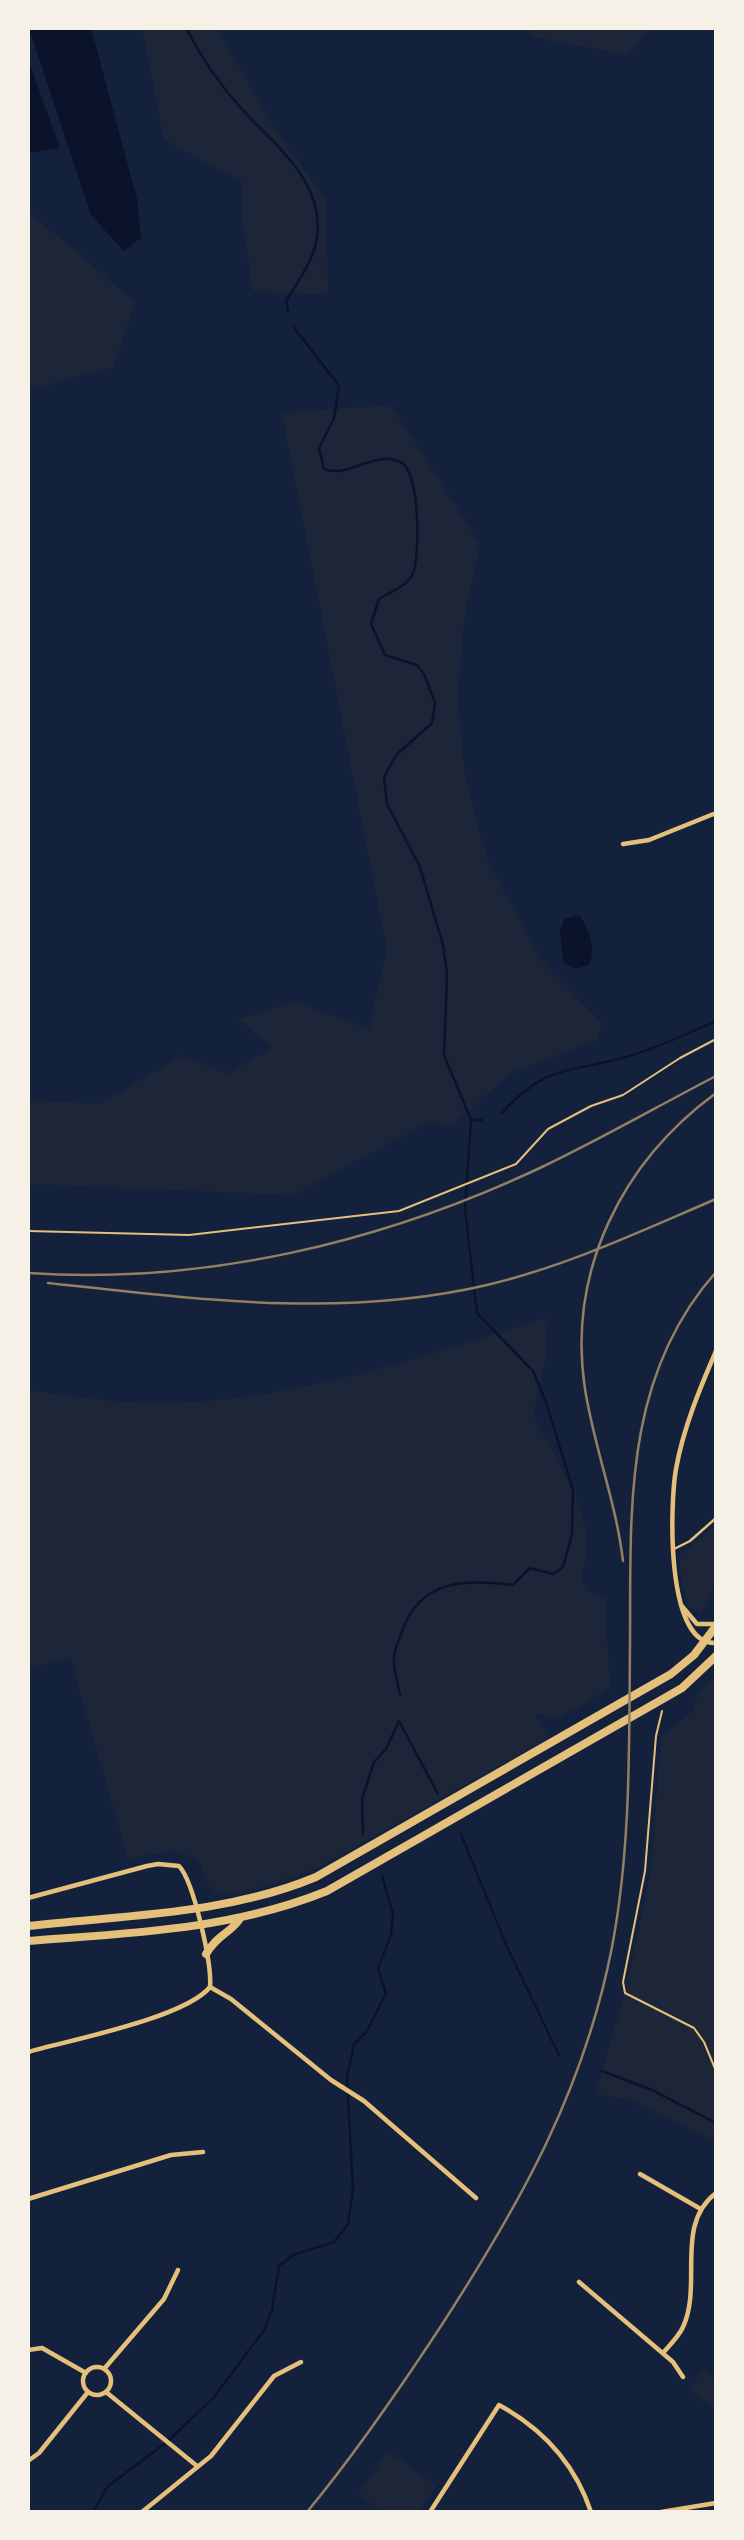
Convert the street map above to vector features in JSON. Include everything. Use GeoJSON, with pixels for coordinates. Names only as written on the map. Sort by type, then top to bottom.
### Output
{"type":"FeatureCollection","features":[{"type":"Feature","properties":{"kind":"highway"},"geometry":{"type":"LineString","coordinates":[[28,1926],[196,1909],[276,1892],[337,1868],[650,1687],[684,1664],[704,1643],[716,1625]]}},
{"type":"Feature","properties":{"kind":"highway"},"geometry":{"type":"LineString","coordinates":[[28,1941],[199,1926],[239,1920],[301,1902],[356,1876],[667,1697],[691,1681],[716,1657]]}},
{"type":"Feature","properties":{"kind":"highway"},"geometry":{"type":"LineString","coordinates":[[206,1954],[216,1938],[233,1929],[239,1920]]}},
{"type":"Feature","properties":{"kind":"street"},"geometry":{"type":"LineString","coordinates":[[623,844],[649,840],[716,813]]}},
{"type":"Feature","properties":{"kind":"street"},"geometry":{"type":"LineString","coordinates":[[716,1351],[695,1405],[675,1472],[674,1549],[675,1583],[680,1605],[691,1630],[704,1643],[716,1643]]}},
{"type":"Feature","properties":{"kind":"street"},"geometry":{"type":"LineString","coordinates":[[680,1605],[697,1624],[716,1625]]}},
{"type":"Feature","properties":{"kind":"street"},"geometry":{"type":"LineString","coordinates":[[28,1898],[147,1866],[170,1864],[183,1871],[190,1883],[206,1954],[210,1987]]}},
{"type":"Feature","properties":{"kind":"street"},"geometry":{"type":"LineString","coordinates":[[28,2052],[157,2015],[197,2000],[210,1987]]}},
{"type":"Feature","properties":{"kind":"street"},"geometry":{"type":"LineString","coordinates":[[210,1987],[231,2000],[331,2080],[364,2101],[477,2198]]}},
{"type":"Feature","properties":{"kind":"street"},"geometry":{"type":"LineString","coordinates":[[28,2199],[171,2155],[203,2152]]}},
{"type":"Feature","properties":{"kind":"street"},"geometry":{"type":"LineString","coordinates":[[640,2174],[699,2208]]}},
{"type":"Feature","properties":{"kind":"street"},"geometry":{"type":"LineString","coordinates":[[663,2353],[683,2326],[687,2311],[693,2234],[699,2208],[716,2193]]}},
{"type":"Feature","properties":{"kind":"street"},"geometry":{"type":"LineString","coordinates":[[104,2369],[164,2299],[178,2270]]}},
{"type":"Feature","properties":{"kind":"street"},"geometry":{"type":"LineString","coordinates":[[579,2282],[663,2353],[683,2377]]}},
{"type":"Feature","properties":{"kind":"street"},"geometry":{"type":"LineString","coordinates":[[28,2350],[42,2348],[86,2373]]}},
{"type":"Feature","properties":{"kind":"street"},"geometry":{"type":"LineString","coordinates":[[142,2512],[211,2456],[274,2376],[301,2362]]}},
{"type":"Feature","properties":{"kind":"street"},"geometry":{"type":"LineString","coordinates":[[104,2369],[92,2368],[86,2373],[83,2385],[88,2392],[95,2395],[106,2392]]}},
{"type":"Feature","properties":{"kind":"street"},"geometry":{"type":"LineString","coordinates":[[104,2369],[111,2380],[106,2392]]}},
{"type":"Feature","properties":{"kind":"street"},"geometry":{"type":"LineString","coordinates":[[28,2461],[40,2452],[88,2392]]}},
{"type":"Feature","properties":{"kind":"street"},"geometry":{"type":"LineString","coordinates":[[106,2392],[197,2466]]}},
{"type":"Feature","properties":{"kind":"street"},"geometry":{"type":"LineString","coordinates":[[430,2512],[499,2405],[529,2423],[557,2450],[575,2473],[591,2512]]}},
{"type":"Feature","properties":{"kind":"street"},"geometry":{"type":"LineString","coordinates":[[661,2512],[716,2502]]}},
{"type":"Feature","properties":{"kind":"lane"},"geometry":{"type":"LineString","coordinates":[[674,1549],[690,1541],[716,1518]]}},
{"type":"Feature","properties":{"kind":"path"},"geometry":{"type":"LineString","coordinates":[[28,1231],[206,1234],[391,1213],[498,1173],[522,1160],[548,1129],[591,1107],[623,1095],[680,1058],[716,1039]]}},
{"type":"Feature","properties":{"kind":"path"},"geometry":{"type":"LineString","coordinates":[[667,1697],[656,1736],[645,1871],[623,1982],[625,1993],[694,2028],[704,2042],[716,2071]]}},
{"type":"Feature","properties":{"kind":"shaded area"},"geometry":{"type":"Polygon","coordinates":[[[29,28],[91,28],[137,199],[141,238],[124,251],[91,215],[29,28]]]}},
{"type":"Feature","properties":{"kind":"shaded area"},"geometry":{"type":"Polygon","coordinates":[[[142,28],[216,28],[276,130],[326,200],[328,295],[253,291],[242,219],[241,181],[164,140],[142,28]]]}},
{"type":"Feature","properties":{"kind":"shaded area"},"geometry":{"type":"Polygon","coordinates":[[[526,28],[651,28],[627,55],[534,37],[526,28]]]}},
{"type":"Feature","properties":{"kind":"shaded area"},"geometry":{"type":"Polygon","coordinates":[[[28,59],[60,148],[28,153],[28,59]]]}},
{"type":"Feature","properties":{"kind":"shaded area"},"geometry":{"type":"Polygon","coordinates":[[[28,211],[135,302],[113,367],[28,390],[28,211]]]}},
{"type":"Feature","properties":{"kind":"shaded area"},"geometry":{"type":"Polygon","coordinates":[[[391,405],[480,544],[464,618],[458,700],[465,775],[488,862],[542,961],[602,1023],[598,1040],[511,1073],[452,1125],[429,1122],[293,1195],[28,1184],[28,1100],[100,1104],[183,1055],[227,1074],[273,1048],[238,1019],[295,1002],[369,1029],[387,950],[282,413],[391,405]]]}},
{"type":"Feature","properties":{"kind":"shaded area"},"geometry":{"type":"Polygon","coordinates":[[[579,915],[589,933],[592,952],[589,965],[575,969],[563,962],[560,931],[564,919],[579,915]]]}},
{"type":"Feature","properties":{"kind":"shaded area"},"geometry":{"type":"Polygon","coordinates":[[[548,1317],[545,1360],[533,1415],[569,1482],[583,1519],[587,1554],[581,1581],[586,1590],[605,1599],[610,1688],[560,1718],[535,1714],[549,1738],[314,1870],[255,1889],[214,1896],[198,1860],[176,1851],[128,1858],[70,1658],[28,1669],[28,1390],[139,1403],[176,1403],[271,1393],[365,1373],[548,1317]]]}},
{"type":"Feature","properties":{"kind":"shaded area"},"geometry":{"type":"Polygon","coordinates":[[[716,1525],[716,1582],[701,1614],[688,1607],[680,1570],[680,1555],[716,1525]]]}},
{"type":"Feature","properties":{"kind":"shaded area"},"geometry":{"type":"Polygon","coordinates":[[[716,1676],[716,2142],[630,2100],[596,2094],[627,1984],[651,1870],[661,1737],[694,1710],[698,1692],[716,1676]]]}},
{"type":"Feature","properties":{"kind":"shaded area"},"geometry":{"type":"Polygon","coordinates":[[[703,2369],[716,2380],[716,2410],[690,2390],[703,2369]]]}},
{"type":"Feature","properties":{"kind":"shaded area"},"geometry":{"type":"Polygon","coordinates":[[[388,2451],[436,2486],[419,2512],[383,2512],[358,2495],[388,2451]]]}},
{"type":"Feature","properties":{"kind":"waterway"},"geometry":{"type":"LineString","coordinates":[[186,28],[218,80],[295,166],[313,199],[317,218],[315,247],[309,263],[286,301],[288,311]]}},
{"type":"Feature","properties":{"kind":"waterway"},"geometry":{"type":"LineString","coordinates":[[293,326],[339,386],[334,418],[319,448],[324,469],[343,470],[372,461],[392,459],[402,463],[412,482],[417,515],[417,550],[413,573],[403,585],[379,599],[371,624],[385,655],[417,665],[424,674],[435,703],[432,723],[396,755],[384,777],[387,804],[420,867],[443,945],[447,974],[444,1055],[471,1120],[465,1209],[477,1313],[533,1371],[547,1405],[573,1490],[572,1534],[563,1567],[553,1574],[530,1568],[513,1585],[478,1582],[446,1586],[420,1601],[410,1615],[395,1652],[394,1667],[400,1695]]}},
{"type":"Feature","properties":{"kind":"waterway"},"geometry":{"type":"LineString","coordinates":[[502,1113],[517,1097],[545,1078],[638,1053],[716,1021]]}},
{"type":"Feature","properties":{"kind":"waterway"},"geometry":{"type":"LineString","coordinates":[[471,1120],[482,1120]]}},
{"type":"Feature","properties":{"kind":"waterway"},"geometry":{"type":"LineString","coordinates":[[363,1834],[362,1799],[374,1762],[386,1749],[399,1721]]}},
{"type":"Feature","properties":{"kind":"waterway"},"geometry":{"type":"LineString","coordinates":[[400,1723],[438,1794]]}},
{"type":"Feature","properties":{"kind":"waterway"},"geometry":{"type":"LineString","coordinates":[[461,1834],[507,1947],[559,2055]]}},
{"type":"Feature","properties":{"kind":"waterway"},"geometry":{"type":"LineString","coordinates":[[93,2512],[107,2487],[167,2442],[214,2397],[264,2330],[272,2310],[279,2266],[293,2255],[334,2242],[348,2224],[353,2190],[347,2078],[354,2044],[367,2031],[386,1994],[378,1968],[391,1935],[393,1914],[382,1876]]}},
{"type":"Feature","properties":{"kind":"waterway"},"geometry":{"type":"LineString","coordinates":[[602,2071],[652,2090],[716,2123]]}},
{"type":"Feature","properties":{"kind":"railway"},"geometry":{"type":"LineString","coordinates":[[28,1273],[94,1275],[226,1265],[292,1253],[356,1237],[482,1194],[608,1134],[716,1076]]}},
{"type":"Feature","properties":{"kind":"railway"},"geometry":{"type":"LineString","coordinates":[[623,1561],[585,1389],[582,1345],[585,1303],[594,1262],[608,1223],[628,1186],[653,1152],[683,1121],[716,1093]]}},
{"type":"Feature","properties":{"kind":"railway"},"geometry":{"type":"LineString","coordinates":[[48,1283],[268,1303],[323,1304],[433,1295],[487,1285],[546,1268],[716,1199]]}},
{"type":"Feature","properties":{"kind":"railway"},"geometry":{"type":"LineString","coordinates":[[307,2512],[393,2397],[470,2281],[546,2145],[585,2050],[612,1947],[623,1872],[629,1758],[631,1545],[638,1448],[648,1401],[663,1356],[685,1313],[716,1272]]}}]}
